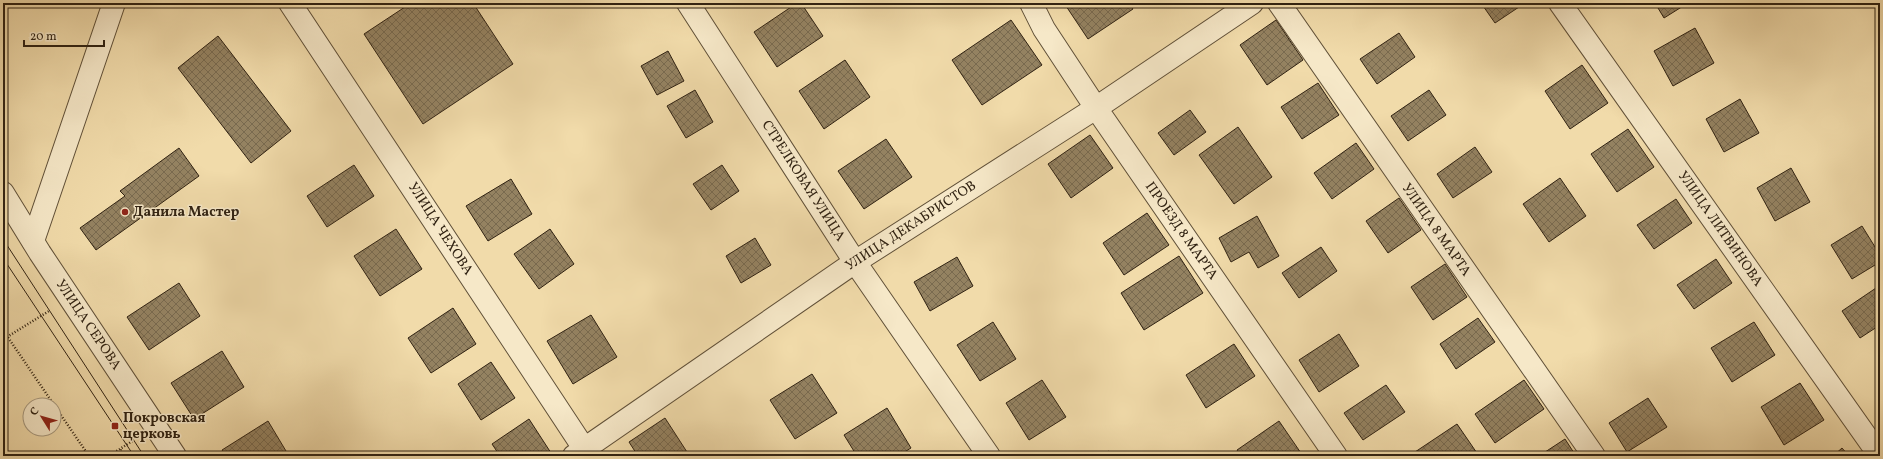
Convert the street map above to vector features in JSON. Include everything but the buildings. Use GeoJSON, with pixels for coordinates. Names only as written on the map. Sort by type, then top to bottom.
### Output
{"type":"FeatureCollection","features":[{"type":"Feature","properties":{"kind":"street"},"geometry":{"type":"LineString","coordinates":[[33,241],[114,3]]}},
{"type":"Feature","properties":{"kind":"street","name":"УЛИЦА ЧЕХОВА"},"geometry":{"type":"LineString","coordinates":[[290,3],[583,454]]}},
{"type":"Feature","properties":{"kind":"street","name":"СТРЕЛКОВАЯ УЛИЦА"},"geometry":{"type":"LineString","coordinates":[[688,3],[855,262],[989,456]]}},
{"type":"Feature","properties":{"kind":"street","name":"ПРОЕЗД 8 МАРТА"},"geometry":{"type":"LineString","coordinates":[[1031,3],[1044,29],[1096,108],[1336,456]]}},
{"type":"Feature","properties":{"kind":"street","name":"УЛИЦА ДЕКАБРИСТОВ"},"geometry":{"type":"LineString","coordinates":[[583,454],[855,262],[1096,108],[1252,3]]}},
{"type":"Feature","properties":{"kind":"street","name":"УЛИЦА 8 МАРТА"},"geometry":{"type":"LineString","coordinates":[[1279,3],[1594,456]]}},
{"type":"Feature","properties":{"kind":"street","name":"УЛИЦА ЛИТВИНОВА"},"geometry":{"type":"LineString","coordinates":[[1560,3],[1880,456]]}},
{"type":"Feature","properties":{"kind":"street","name":"УЛИЦА СЕРОВА"},"geometry":{"type":"LineString","coordinates":[[3,193],[175,456]]}},
{"type":"Feature","properties":{"kind":"path"},"geometry":{"type":"LineString","coordinates":[[3,330],[49,397]]}},
{"type":"Feature","properties":{"kind":"path"},"geometry":{"type":"LineString","coordinates":[[62,417],[89,456]]}},
{"type":"Feature","properties":{"kind":"path"},"geometry":{"type":"LineString","coordinates":[[109,456],[140,437]]}},
{"type":"Feature","properties":{"kind":"path"},"geometry":{"type":"LineString","coordinates":[[119,456],[121,448]]}},
{"type":"Feature","properties":{"kind":"tram line"},"geometry":{"type":"LineString","coordinates":[[3,239],[144,456]]}},
{"type":"Feature","properties":{"kind":"tram line"},"geometry":{"type":"LineString","coordinates":[[3,258],[134,456]]}},
{"type":"Feature","properties":{"kind":"place","name":"Данила Мастер"},"geometry":{"type":"Point","coordinates":[125,212]}},
{"type":"Feature","properties":{"kind":"place","name":"Покровская церковь"},"geometry":{"type":"Point","coordinates":[115,426]}}]}
